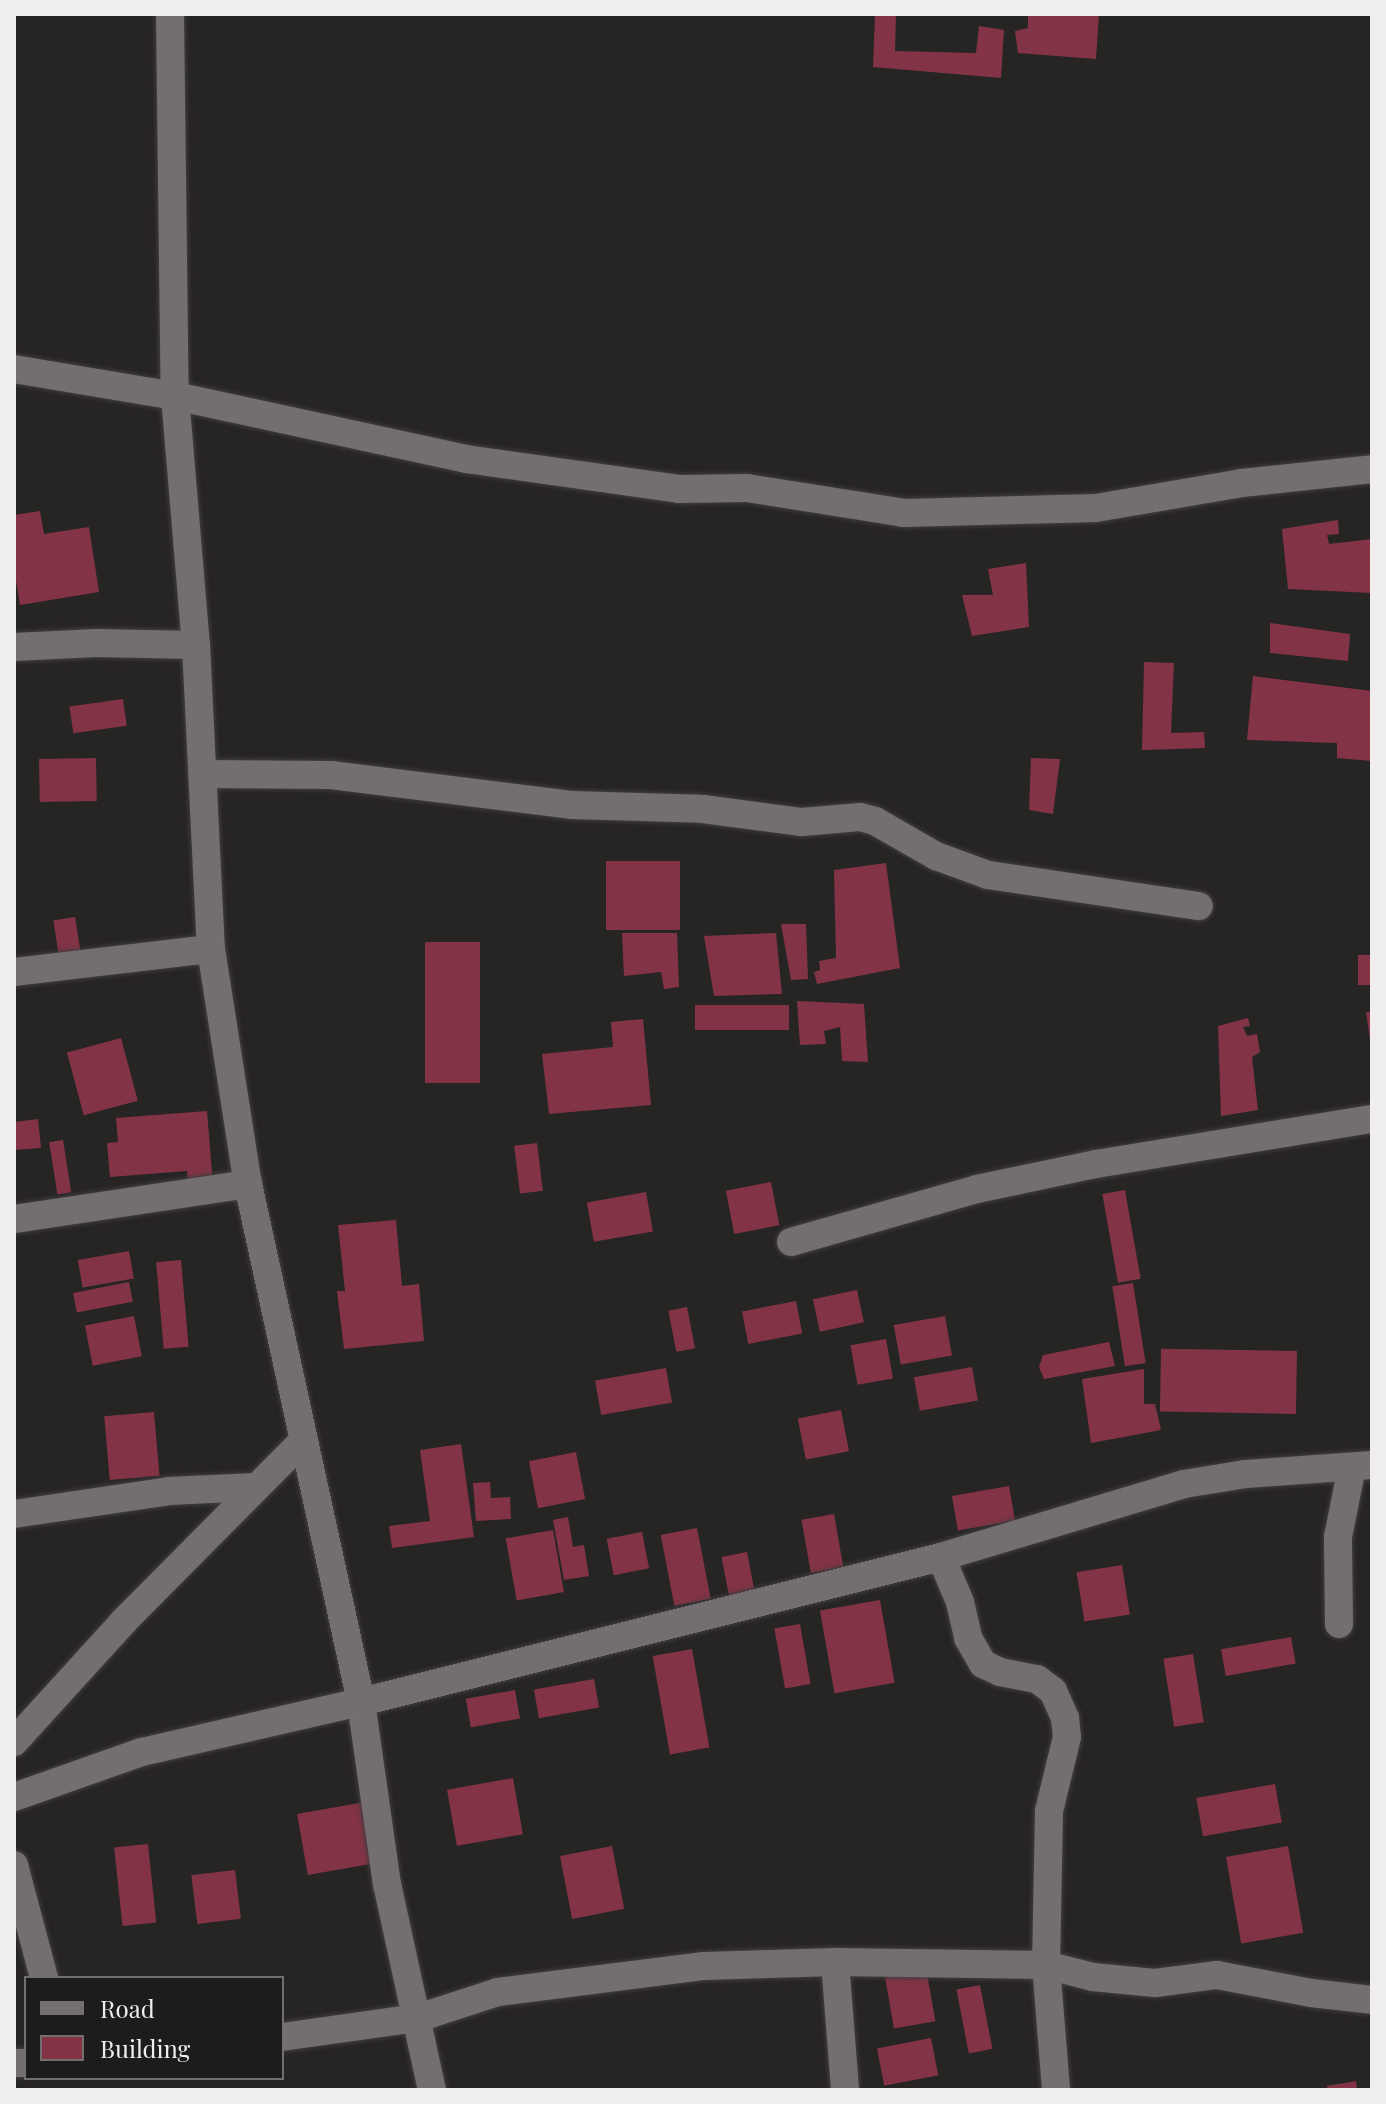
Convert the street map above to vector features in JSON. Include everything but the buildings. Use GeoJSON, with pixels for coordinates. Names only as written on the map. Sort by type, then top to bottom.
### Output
{"type":"FeatureCollection","features":[{"type":"Feature","properties":{"kind":"street"},"geometry":{"type":"LineString","coordinates":[[170,14],[175,396],[196,645],[211,949],[248,1184],[361,1702],[387,1884],[432,2090]]}},
{"type":"Feature","properties":{"kind":"street"},"geometry":{"type":"LineString","coordinates":[[14,369],[175,396],[466,459],[679,489],[747,488],[904,513],[1096,508],[1242,483],[1372,469]]}},
{"type":"Feature","properties":{"kind":"street"},"geometry":{"type":"LineString","coordinates":[[14,647],[96,643],[196,645]]}},
{"type":"Feature","properties":{"kind":"street"},"geometry":{"type":"LineString","coordinates":[[204,774],[331,775],[571,805],[703,809],[802,822],[860,817],[875,821],[936,856],[988,875],[1199,906]]}},
{"type":"Feature","properties":{"kind":"street"},"geometry":{"type":"LineString","coordinates":[[14,972],[211,949]]}},
{"type":"Feature","properties":{"kind":"street"},"geometry":{"type":"LineString","coordinates":[[791,1242],[977,1189],[1096,1164],[1372,1119]]}},
{"type":"Feature","properties":{"kind":"street"},"geometry":{"type":"LineString","coordinates":[[14,1219],[248,1184]]}},
{"type":"Feature","properties":{"kind":"street"},"geometry":{"type":"LineString","coordinates":[[14,1742],[125,1620],[303,1441]]}},
{"type":"Feature","properties":{"kind":"street"},"geometry":{"type":"LineString","coordinates":[[14,1797],[142,1752],[361,1702],[941,1557],[1184,1484],[1246,1474],[1362,1466],[1338,1537],[1339,1624]]}},
{"type":"Feature","properties":{"kind":"street"},"geometry":{"type":"LineString","coordinates":[[14,1514],[142,1494],[256,1487]]}},
{"type":"Feature","properties":{"kind":"street"},"geometry":{"type":"LineString","coordinates":[[941,1557],[960,1602],[968,1638],[983,1664],[1000,1672],[1037,1679],[1053,1691],[1065,1718],[1067,1737],[1049,1811],[1046,1965],[1056,2090]]}},
{"type":"Feature","properties":{"kind":"street"},"geometry":{"type":"LineString","coordinates":[[14,1865],[43,1976]]}},
{"type":"Feature","properties":{"kind":"street"},"geometry":{"type":"LineString","coordinates":[[835,1962],[845,2090]]}},
{"type":"Feature","properties":{"kind":"street"},"geometry":{"type":"LineString","coordinates":[[284,2037],[418,2018],[498,1992],[704,1966],[835,1962],[1046,1965],[1093,1977],[1155,1983],[1217,1975],[1311,1993],[1372,2000]]}}]}
